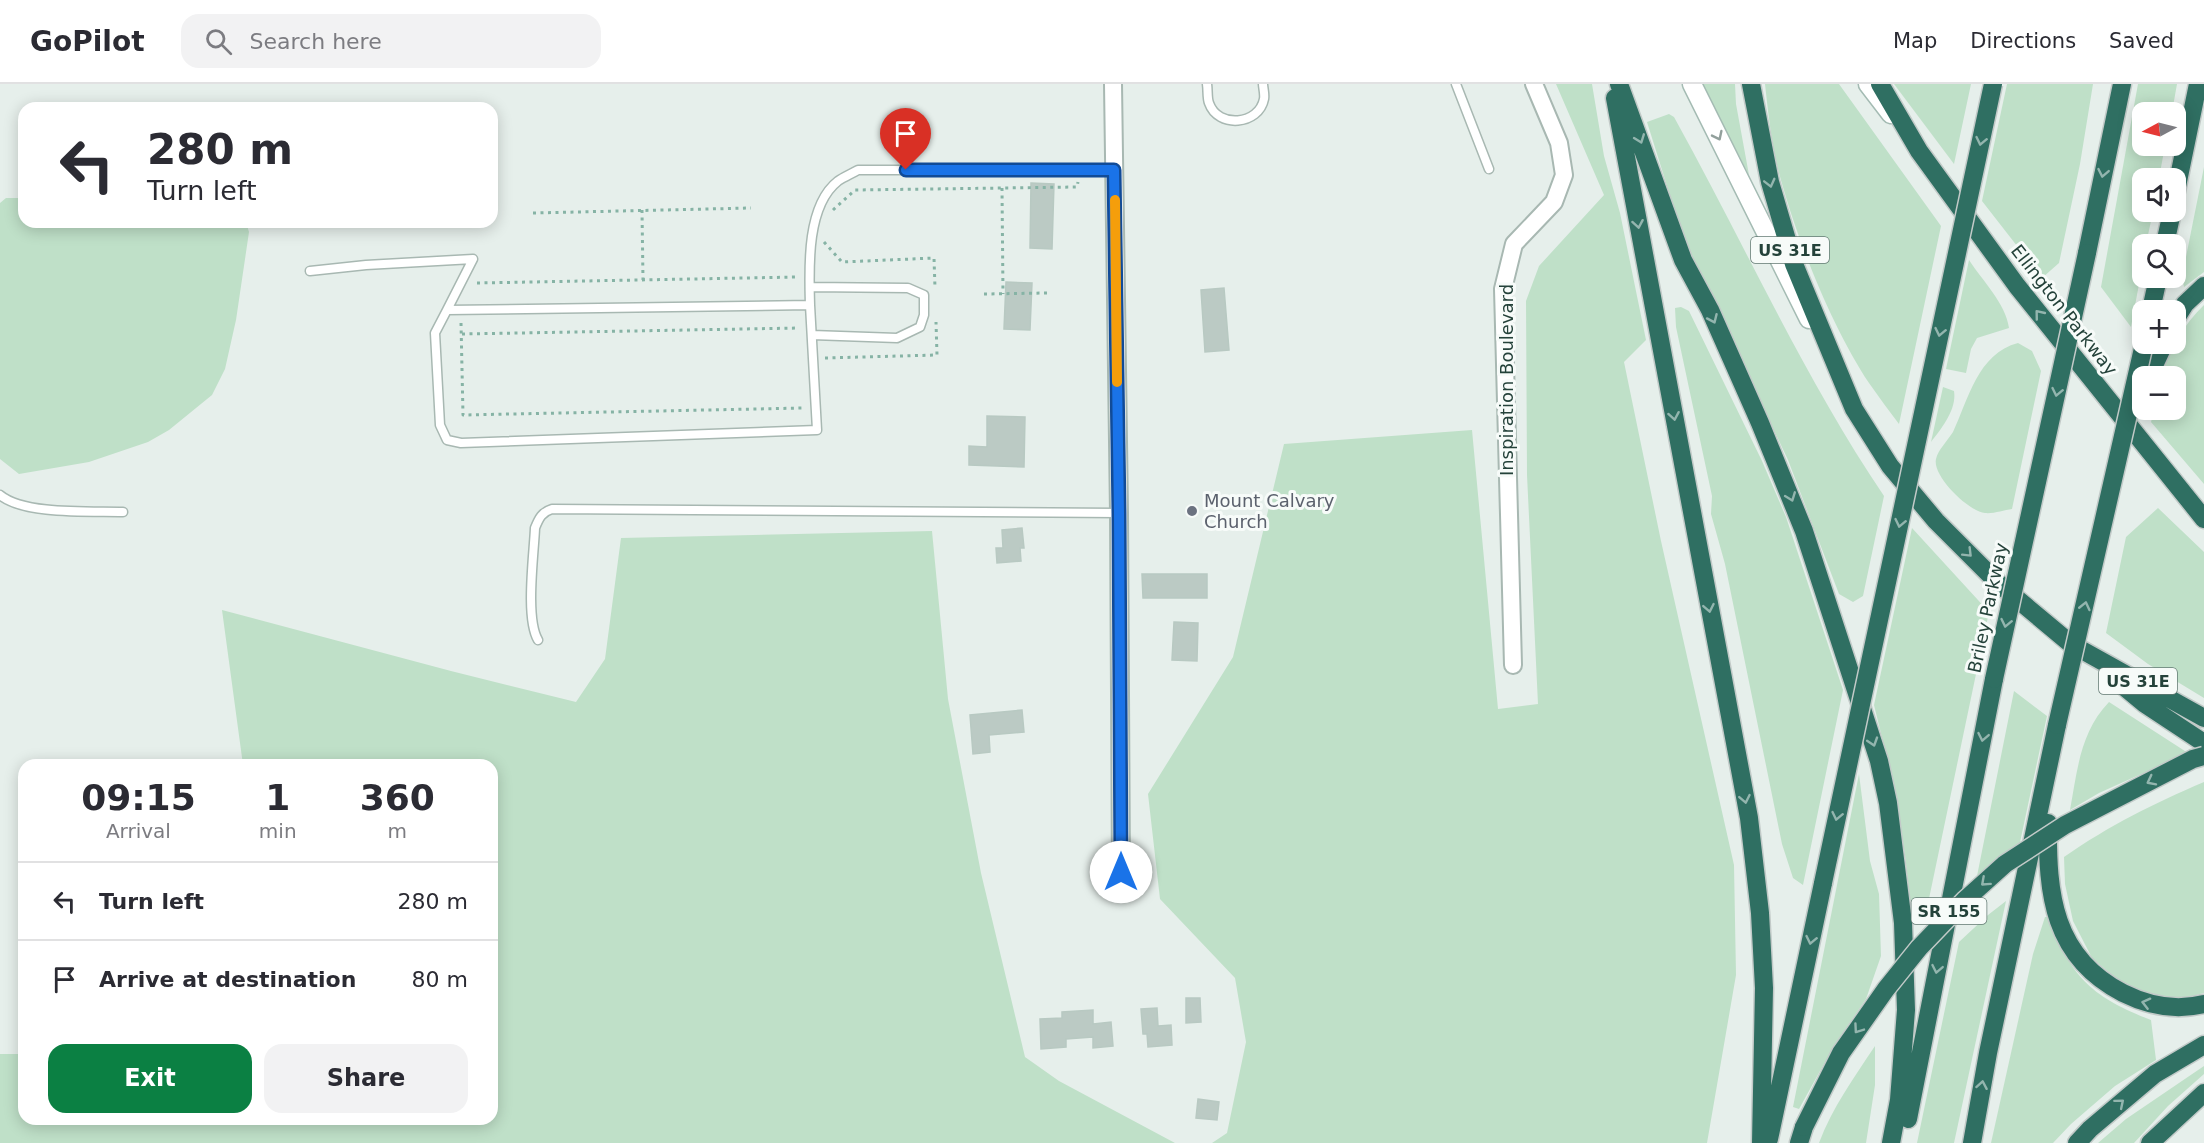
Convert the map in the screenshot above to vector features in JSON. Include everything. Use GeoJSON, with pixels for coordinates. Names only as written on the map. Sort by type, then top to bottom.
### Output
{"type":"FeatureCollection","features":[{"type":"Feature","properties":{"kind":"highway"},"geometry":{"type":"LineString","coordinates":[[1612,84],[1749,818],[1760,913],[1764,988],[1761,1143]]}},
{"type":"Feature","properties":{"kind":"highway"},"geometry":{"type":"LineString","coordinates":[[1619,84],[1683,260],[1710,310],[1804,531],[1879,761],[1888,802],[1903,923],[1905,999],[1899,1100],[1891,1143]]}},
{"type":"Feature","properties":{"kind":"highway","name":"US 31E"},"geometry":{"type":"LineString","coordinates":[[1751,84],[1770,182],[1794,264],[1854,409],[1890,466],[1936,521],[1998,583],[2071,644],[2204,717]]}},
{"type":"Feature","properties":{"kind":"highway","name":"Ellington Parkway"},"geometry":{"type":"LineString","coordinates":[[1880,84],[1919,151],[2017,286],[2204,519]]}},
{"type":"Feature","properties":{"kind":"highway"},"geometry":{"type":"LineString","coordinates":[[1768,1143],[1993,84]]}},
{"type":"Feature","properties":{"kind":"highway"},"geometry":{"type":"LineString","coordinates":[[2114,115],[2116,84]]}},
{"type":"Feature","properties":{"kind":"highway","name":"Briley Parkway"},"geometry":{"type":"LineString","coordinates":[[1903,1143],[1994,680],[2122,84]]}},
{"type":"Feature","properties":{"kind":"highway"},"geometry":{"type":"LineString","coordinates":[[2181,168],[2198,84]]}},
{"type":"Feature","properties":{"kind":"highway"},"geometry":{"type":"LineString","coordinates":[[2186,304],[2204,286]]}},
{"type":"Feature","properties":{"kind":"highway"},"geometry":{"type":"LineString","coordinates":[[1972,1143],[1988,1053],[2057,724],[2142,354]]}},
{"type":"Feature","properties":{"kind":"highway"},"geometry":{"type":"LineString","coordinates":[[2124,436],[2132,417]]}},
{"type":"Feature","properties":{"kind":"highway"},"geometry":{"type":"LineString","coordinates":[[2154,458],[2204,498]]}},
{"type":"Feature","properties":{"kind":"highway"},"geometry":{"type":"LineString","coordinates":[[2071,644],[2145,704],[2204,744]]}},
{"type":"Feature","properties":{"kind":"highway"},"geometry":{"type":"LineString","coordinates":[[1801,1135],[1841,1053],[1886,989],[1919,948],[1965,900],[2005,864],[2065,825],[2204,756]]}},
{"type":"Feature","properties":{"kind":"highway"},"geometry":{"type":"LineString","coordinates":[[2050,761],[2048,875],[2062,930],[2079,961],[2106,984],[2136,1000],[2175,1008],[2204,1004]]}},
{"type":"Feature","properties":{"kind":"highway"},"geometry":{"type":"LineString","coordinates":[[2077,1143],[2090,1129],[2155,1074],[2204,1045]]}},
{"type":"Feature","properties":{"kind":"highway"},"geometry":{"type":"LineString","coordinates":[[2150,1143],[2204,1093]]}},
{"type":"Feature","properties":{"kind":"main road"},"geometry":{"type":"LineString","coordinates":[[1692,84],[1854,409]]}},
{"type":"Feature","properties":{"kind":"main road"},"geometry":{"type":"LineString","coordinates":[[1868,84],[1919,151]]}},
{"type":"Feature","properties":{"kind":"street"},"geometry":{"type":"LineString","coordinates":[[1113,84],[1121,872]]}},
{"type":"Feature","properties":{"kind":"street","name":"Inspiration Boulevard"},"geometry":{"type":"LineString","coordinates":[[1513,665],[1503,289],[1514,244],[1554,201],[1564,175],[1559,143],[1534,84]]}},
{"type":"Feature","properties":{"kind":"lane"},"geometry":{"type":"LineString","coordinates":[[1207,84],[1209,104],[1222,117],[1231,121],[1239,121],[1247,119],[1260,108],[1264,99],[1263,84]]}},
{"type":"Feature","properties":{"kind":"lane"},"geometry":{"type":"LineString","coordinates":[[1456,84],[1489,169]]}},
{"type":"Feature","properties":{"kind":"lane"},"geometry":{"type":"LineString","coordinates":[[310,271],[366,265],[473,259],[435,333],[440,425],[447,440],[461,443],[817,430],[809,251],[821,201],[837,182],[858,170],[1114,170]]}},
{"type":"Feature","properties":{"kind":"lane"},"geometry":{"type":"LineString","coordinates":[[810,287],[908,288],[924,295],[924,315],[920,327],[897,338],[812,335]]}},
{"type":"Feature","properties":{"kind":"lane"},"geometry":{"type":"LineString","coordinates":[[447,310],[810,305]]}},
{"type":"Feature","properties":{"kind":"lane"},"geometry":{"type":"LineString","coordinates":[[0,495],[5,499],[40,510],[123,512]]}},
{"type":"Feature","properties":{"kind":"lane"},"geometry":{"type":"LineString","coordinates":[[538,640],[534,634],[531,615],[535,528],[539,517],[552,509],[1119,513]]}},
{"type":"Feature","properties":{"kind":"path"},"geometry":{"type":"LineString","coordinates":[[830,212],[855,190],[1077,187],[1079,177]]}},
{"type":"Feature","properties":{"kind":"path"},"geometry":{"type":"LineString","coordinates":[[1002,188],[1003,294]]}},
{"type":"Feature","properties":{"kind":"path"},"geometry":{"type":"LineString","coordinates":[[533,213],[751,208]]}},
{"type":"Feature","properties":{"kind":"path"},"geometry":{"type":"LineString","coordinates":[[642,210],[643,280]]}},
{"type":"Feature","properties":{"kind":"path"},"geometry":{"type":"LineString","coordinates":[[826,233],[824,243],[842,262],[934,258],[935,291]]}},
{"type":"Feature","properties":{"kind":"path"},"geometry":{"type":"LineString","coordinates":[[477,283],[800,277],[800,284]]}},
{"type":"Feature","properties":{"kind":"path"},"geometry":{"type":"LineString","coordinates":[[984,294],[1047,293]]}},
{"type":"Feature","properties":{"kind":"path"},"geometry":{"type":"LineString","coordinates":[[825,357],[936,355],[935,312]]}},
{"type":"Feature","properties":{"kind":"path"},"geometry":{"type":"LineString","coordinates":[[461,317],[463,416],[804,408]]}},
{"type":"Feature","properties":{"kind":"path"},"geometry":{"type":"LineString","coordinates":[[462,334],[801,328]]}},
{"type":"Feature","properties":{"kind":"green space"},"geometry":{"type":"Polygon","coordinates":[[[1556,84],[1592,84],[1604,156],[1620,213],[1646,340],[1624,362],[1661,541],[1734,865],[1736,975],[1707,1143],[1212,1143],[1227,1133],[1246,1042],[1235,978],[1160,899],[1148,794],[1233,657],[1284,444],[1472,430],[1498,709],[1538,704],[1527,475],[1526,301],[1539,266],[1604,195],[1556,84]]]}},
{"type":"Feature","properties":{"kind":"green space"},"geometry":{"type":"Polygon","coordinates":[[[1702,84],[1735,84],[1736,104],[1749,175],[1702,84]]]}},
{"type":"Feature","properties":{"kind":"green space"},"geometry":{"type":"Polygon","coordinates":[[[1765,84],[1839,84],[1941,226],[1899,424],[1855,360],[1815,278],[1793,220],[1777,165],[1765,84]]]}},
{"type":"Feature","properties":{"kind":"green space"},"geometry":{"type":"Polygon","coordinates":[[[1894,84],[1971,84],[1954,164],[1894,84]]]}},
{"type":"Feature","properties":{"kind":"green space"},"geometry":{"type":"Polygon","coordinates":[[[2007,84],[2093,84],[2080,164],[2059,263],[2042,278],[1982,201],[2007,84]]]}},
{"type":"Feature","properties":{"kind":"green space"},"geometry":{"type":"Polygon","coordinates":[[[2138,84],[2177,84],[2174,102],[2135,102],[2138,84]]]}},
{"type":"Feature","properties":{"kind":"green space"},"geometry":{"type":"Polygon","coordinates":[[[1669,114],[1674,117],[1700,165],[1800,357],[1884,496],[1863,596],[1853,602],[1839,594],[1788,460],[1694,261],[1678,221],[1647,122],[1669,114]]]}},
{"type":"Feature","properties":{"kind":"green space"},"geometry":{"type":"Polygon","coordinates":[[[2132,117],[2132,156],[2163,156],[2161,168],[2132,168],[2132,222],[2151,222],[2148,234],[2132,234],[2132,288],[2138,288],[2136,300],[2132,300],[2131,327],[2101,287],[2132,117]]]}},
{"type":"Feature","properties":{"kind":"green space"},"geometry":{"type":"Polygon","coordinates":[[[2204,167],[2204,272],[2186,286],[2186,257],[2204,167]]]}},
{"type":"Feature","properties":{"kind":"green space"},"geometry":{"type":"Polygon","coordinates":[[[6,198],[18,198],[18,228],[248,228],[236,320],[225,369],[212,395],[169,430],[148,442],[89,462],[19,474],[0,459],[0,203],[6,198]]]}},
{"type":"Feature","properties":{"kind":"green space"},"geometry":{"type":"Polygon","coordinates":[[[1969,260],[1998,301],[2009,328],[1977,338],[1971,349],[1966,373],[1946,369],[1969,260]]]}},
{"type":"Feature","properties":{"kind":"green space"},"geometry":{"type":"Polygon","coordinates":[[[2204,305],[2204,484],[2151,422],[2152,420],[2186,420],[2186,366],[2166,366],[2170,354],[2186,354],[2186,326],[2204,305]]]}},
{"type":"Feature","properties":{"kind":"green space"},"geometry":{"type":"Polygon","coordinates":[[[1681,307],[1689,311],[1762,461],[1786,517],[1843,690],[1803,885],[1793,878],[1782,844],[1725,564],[1711,514],[1712,496],[1676,327],[1675,308],[1681,307]]]}},
{"type":"Feature","properties":{"kind":"green space"},"geometry":{"type":"Polygon","coordinates":[[[2018,343],[2032,351],[2041,371],[2012,509],[1985,513],[1970,506],[1953,492],[1940,474],[1936,466],[1936,459],[1953,432],[1976,379],[1984,367],[2004,348],[2018,343]]]}},
{"type":"Feature","properties":{"kind":"green space"},"geometry":{"type":"Polygon","coordinates":[[[1943,387],[1954,391],[1953,405],[1948,418],[1931,442],[1943,387]]]}},
{"type":"Feature","properties":{"kind":"green space"},"geometry":{"type":"Polygon","coordinates":[[[2158,508],[2204,552],[2204,698],[2148,664],[2106,633],[2126,537],[2158,508]]]}},
{"type":"Feature","properties":{"kind":"green space"},"geometry":{"type":"Polygon","coordinates":[[[1912,528],[1989,612],[1923,924],[1916,923],[1912,917],[1899,817],[1874,705],[1912,528]]]}},
{"type":"Feature","properties":{"kind":"green space"},"geometry":{"type":"Polygon","coordinates":[[[932,531],[948,699],[981,873],[1025,1057],[1059,1081],[1175,1143],[0,1143],[0,1054],[18,1054],[18,1125],[498,1125],[498,759],[242,759],[222,610],[576,702],[605,659],[621,538],[932,531]]]}},
{"type":"Feature","properties":{"kind":"green space"},"geometry":{"type":"Polygon","coordinates":[[[2014,691],[2047,716],[2019,847],[1976,881],[2014,691]]]}},
{"type":"Feature","properties":{"kind":"green space"},"geometry":{"type":"Polygon","coordinates":[[[2109,702],[2188,753],[2099,793],[2070,810],[2086,739],[2099,714],[2109,702]]]}},
{"type":"Feature","properties":{"kind":"green space"},"geometry":{"type":"Polygon","coordinates":[[[1859,774],[1870,861],[1879,894],[1881,956],[1866,999],[1835,1044],[1799,1109],[1793,1107],[1859,774]]]}},
{"type":"Feature","properties":{"kind":"green space"},"geometry":{"type":"Polygon","coordinates":[[[2204,782],[2204,993],[2177,1000],[2146,994],[2119,981],[2092,958],[2073,921],[2065,884],[2064,857],[2132,816],[2204,782]]]}},
{"type":"Feature","properties":{"kind":"green space"},"geometry":{"type":"Polygon","coordinates":[[[2006,901],[1954,1143],[1917,1143],[1959,942],[2006,901]]]}},
{"type":"Feature","properties":{"kind":"green space"},"geometry":{"type":"Polygon","coordinates":[[[2045,917],[2049,917],[2066,955],[2086,982],[2113,1003],[2151,1020],[2156,1060],[2115,1086],[2071,1124],[2053,1143],[1991,1143],[2033,954],[2045,917]]]}},
{"type":"Feature","properties":{"kind":"green space"},"geometry":{"type":"Polygon","coordinates":[[[1875,1046],[1875,1085],[1866,1143],[1819,1143],[1837,1105],[1875,1046]]]}},
{"type":"Feature","properties":{"kind":"green space"},"geometry":{"type":"Polygon","coordinates":[[[2204,1066],[2204,1074],[2168,1106],[2134,1143],[2098,1143],[2126,1119],[2204,1066]]]}},
{"type":"Feature","properties":{"kind":"building"},"geometry":{"type":"Polygon","coordinates":[[[1031,183],[1054,184],[1052,249],[1030,248],[1031,183]]]}},
{"type":"Feature","properties":{"kind":"building"},"geometry":{"type":"Polygon","coordinates":[[[1006,282],[1032,283],[1030,330],[1004,329],[1006,282]]]}},
{"type":"Feature","properties":{"kind":"building"},"geometry":{"type":"Polygon","coordinates":[[[1224,288],[1229,350],[1205,352],[1201,290],[1224,288]]]}},
{"type":"Feature","properties":{"kind":"building"},"geometry":{"type":"Polygon","coordinates":[[[987,416],[1025,417],[1024,467],[969,465],[969,446],[987,447],[987,416]]]}},
{"type":"Feature","properties":{"kind":"building"},"geometry":{"type":"Polygon","coordinates":[[[1022,528],[1024,548],[1020,548],[1021,561],[997,563],[996,548],[1003,548],[1002,530],[1022,528]]]}},
{"type":"Feature","properties":{"kind":"building"},"geometry":{"type":"Polygon","coordinates":[[[1142,574],[1207,574],[1207,598],[1143,598],[1142,574]]]}},
{"type":"Feature","properties":{"kind":"building"},"geometry":{"type":"Polygon","coordinates":[[[1174,622],[1198,623],[1197,661],[1172,660],[1174,622]]]}},
{"type":"Feature","properties":{"kind":"building"},"geometry":{"type":"Polygon","coordinates":[[[1022,710],[1024,732],[989,735],[990,752],[973,754],[970,715],[1022,710]]]}},
{"type":"Feature","properties":{"kind":"building"},"geometry":{"type":"Polygon","coordinates":[[[1186,998],[1200,998],[1201,1022],[1186,1023],[1186,998]]]}},
{"type":"Feature","properties":{"kind":"building"},"geometry":{"type":"Polygon","coordinates":[[[1157,1008],[1158,1026],[1171,1025],[1172,1045],[1148,1047],[1147,1034],[1143,1034],[1141,1009],[1157,1008]]]}},
{"type":"Feature","properties":{"kind":"building"},"geometry":{"type":"Polygon","coordinates":[[[1093,1010],[1093,1024],[1111,1022],[1113,1046],[1093,1048],[1093,1037],[1066,1039],[1066,1047],[1041,1049],[1040,1019],[1062,1018],[1062,1012],[1093,1010]]]}},
{"type":"Feature","properties":{"kind":"building"},"geometry":{"type":"Polygon","coordinates":[[[1198,1099],[1219,1102],[1217,1120],[1196,1118],[1198,1099]]]}},
{"type":"Feature","properties":{"kind":"slow traffic"},"geometry":{"type":"LineString","coordinates":[[1115,200],[1117,382]]}},
{"type":"Feature","properties":{"kind":"place","name":"Mount Calvary Church"},"geometry":{"type":"Point","coordinates":[1192,511]}},
{"type":"Feature","properties":{"kind":"route"},"geometry":{"type":"LineString","coordinates":[[906,170],[1114,170],[1121,872]]}}]}
